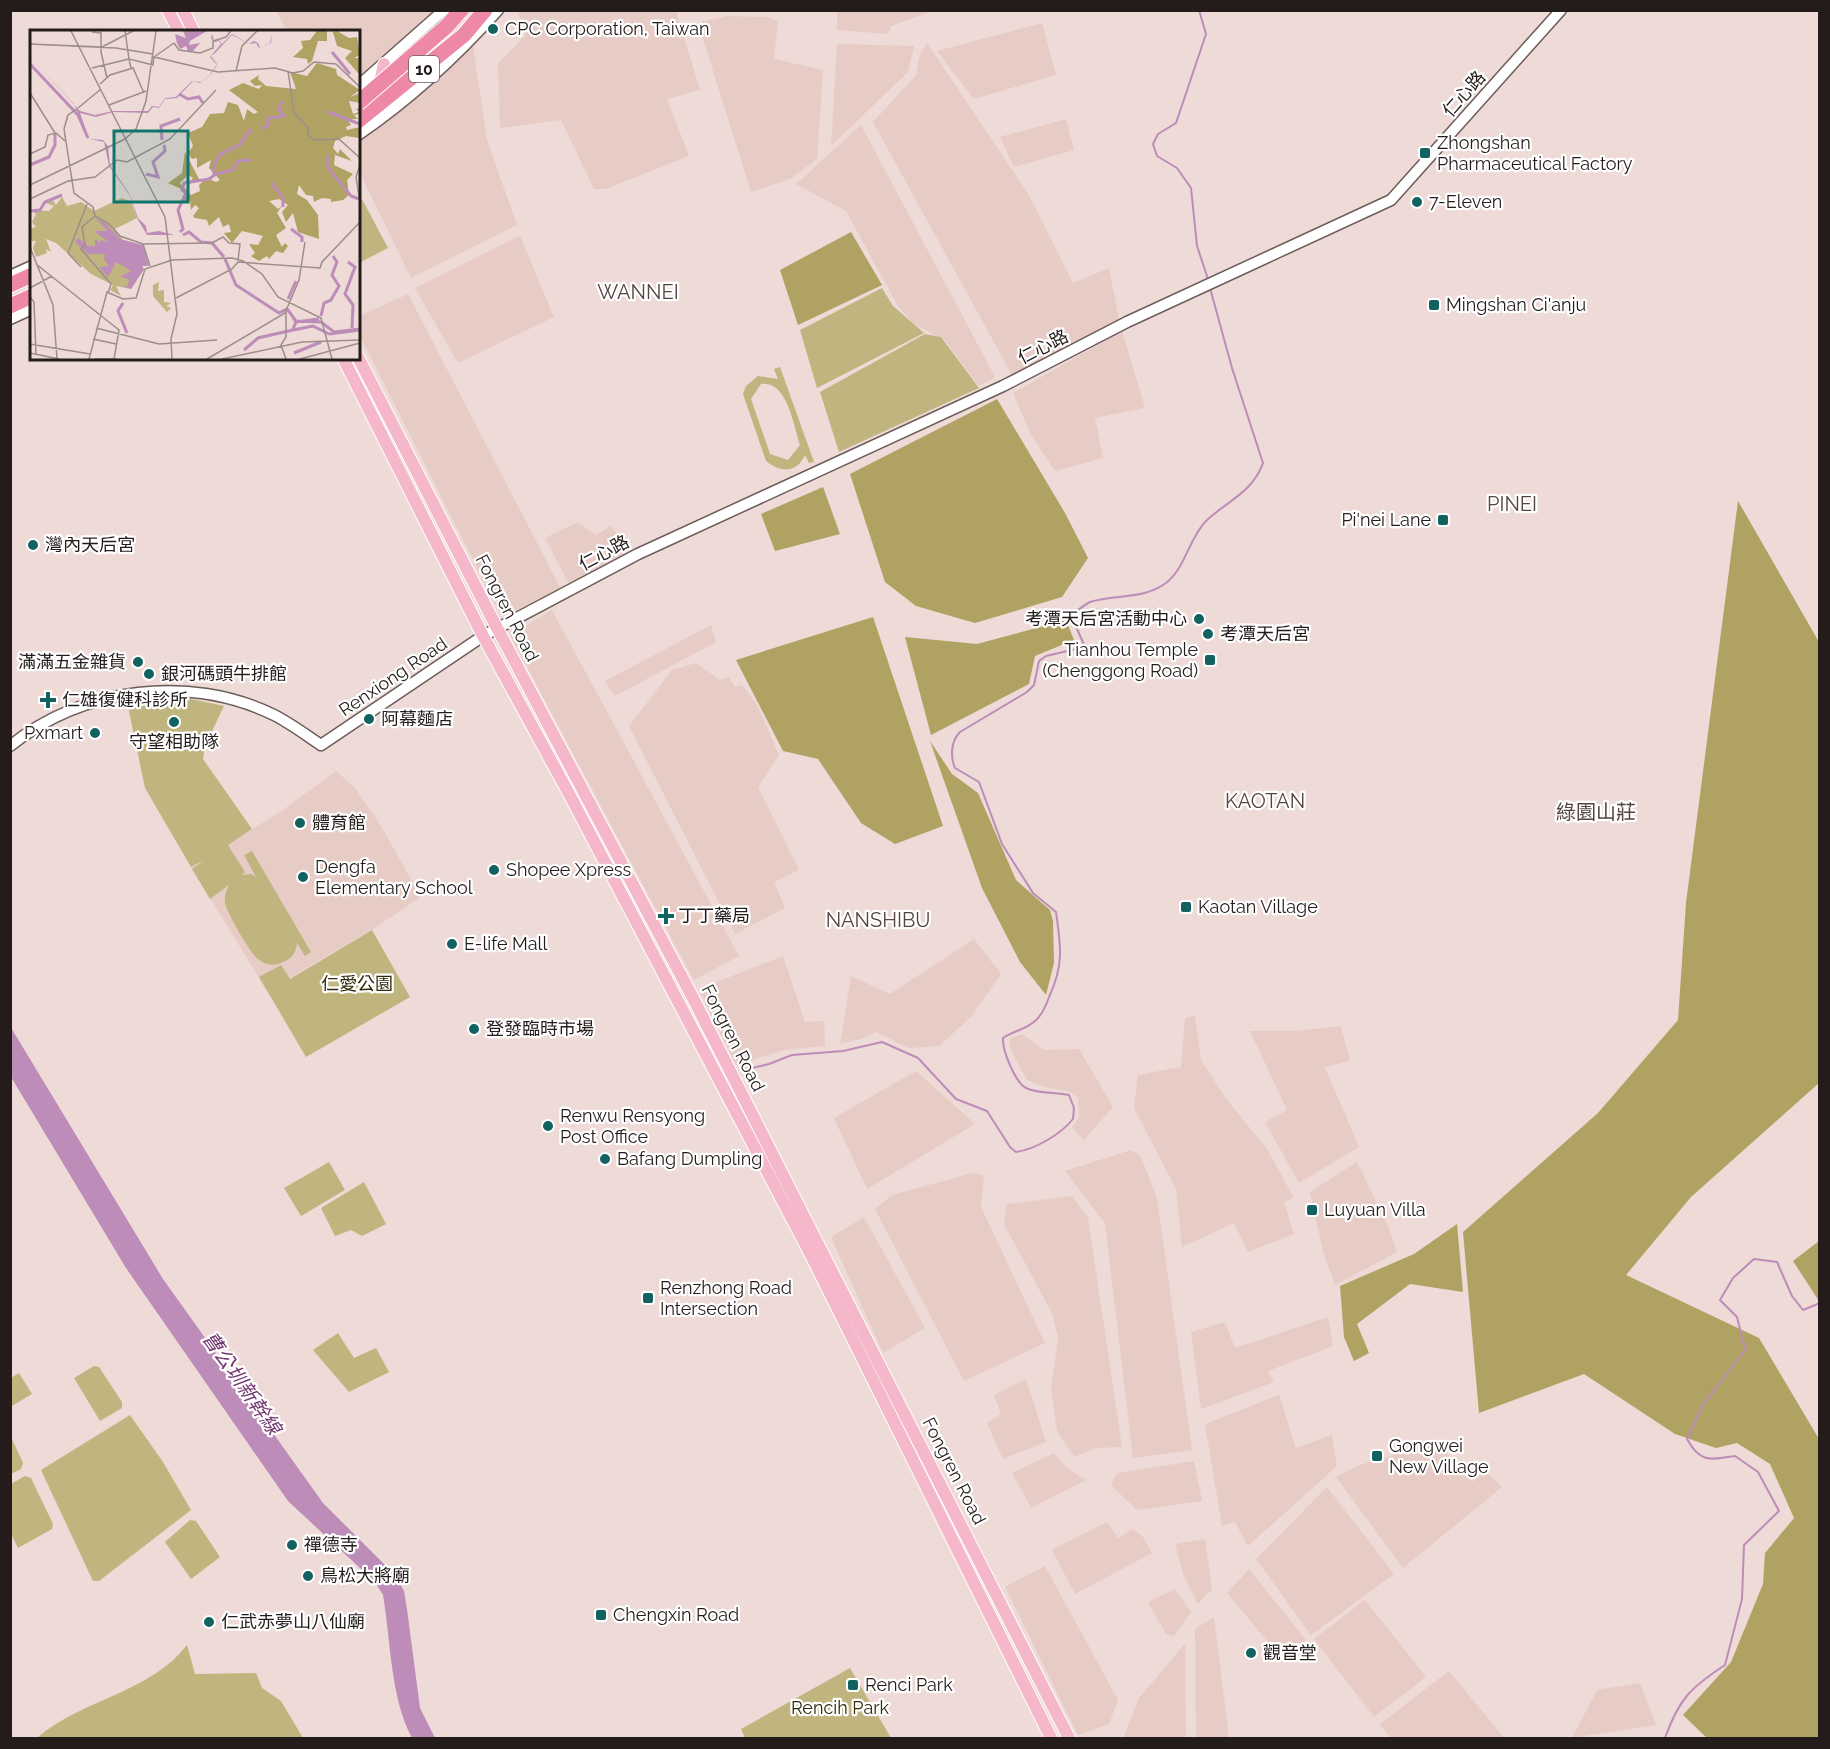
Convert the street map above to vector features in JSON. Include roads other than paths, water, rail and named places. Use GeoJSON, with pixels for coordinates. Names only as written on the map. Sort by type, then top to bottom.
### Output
{"type":"FeatureCollection","features":[{"type":"Feature","properties":{"kind":"highway","name":"10"},"geometry":{"type":"LineString","coordinates":[[360,101],[447,26],[461,10]]}},
{"type":"Feature","properties":{"kind":"highway","name":"10"},"geometry":{"type":"LineString","coordinates":[[360,119],[464,34],[485,10]]}},
{"type":"Feature","properties":{"kind":"highway"},"geometry":{"type":"LineString","coordinates":[[10,285],[30,276]]}},
{"type":"Feature","properties":{"kind":"highway"},"geometry":{"type":"LineString","coordinates":[[10,306],[30,297]]}},
{"type":"Feature","properties":{"kind":"main road"},"geometry":{"type":"LineString","coordinates":[[168,10],[178,30]]}},
{"type":"Feature","properties":{"kind":"main road"},"geometry":{"type":"LineString","coordinates":[[183,10],[193,30]]}},
{"type":"Feature","properties":{"kind":"main road"},"geometry":{"type":"LineString","coordinates":[[360,110],[377,98],[384,64]]}},
{"type":"Feature","properties":{"kind":"main road","name":"Fongren Road"},"geometry":{"type":"LineString","coordinates":[[344,360],[483,636],[567,790],[811,1255],[1051,1738]]}},
{"type":"Feature","properties":{"kind":"main road","name":"Fongren Road"},"geometry":{"type":"LineString","coordinates":[[360,360],[497,628],[693,998],[1069,1738]]}},
{"type":"Feature","properties":{"kind":"street"},"geometry":{"type":"LineString","coordinates":[[360,84],[444,10]]}},
{"type":"Feature","properties":{"kind":"street"},"geometry":{"type":"LineString","coordinates":[[360,134],[379,121],[469,42],[498,10]]}},
{"type":"Feature","properties":{"kind":"street","name":"仁心路"},"geometry":{"type":"LineString","coordinates":[[483,636],[638,554],[1003,386],[1204,286],[1391,200],[1561,10]]}},
{"type":"Feature","properties":{"kind":"street"},"geometry":{"type":"LineString","coordinates":[[10,276],[30,267]]}},
{"type":"Feature","properties":{"kind":"street"},"geometry":{"type":"LineString","coordinates":[[10,319],[30,310]]}},
{"type":"Feature","properties":{"kind":"street","name":"Renxiong Road"},"geometry":{"type":"LineString","coordinates":[[10,746],[58,715],[118,694],[157,692],[206,694],[231,700],[274,715],[321,745],[483,636]]}},
{"type":"Feature","properties":{"kind":"waterway"},"geometry":{"type":"LineString","coordinates":[[1199,10],[1206,34],[1176,123],[1158,134],[1153,144],[1157,156],[1177,168],[1191,188],[1197,246],[1208,279]]}},
{"type":"Feature","properties":{"kind":"waterway"},"geometry":{"type":"LineString","coordinates":[[743,1070],[769,1064],[792,1055],[843,1051],[882,1042],[918,1058],[956,1099],[987,1111],[1010,1147],[1016,1152],[1032,1148],[1048,1140],[1073,1119],[1074,1108],[1069,1095],[1036,1091],[1022,1085],[1010,1065],[1003,1043],[1003,1038],[1032,1024],[1037,1019],[1054,986],[1060,956],[1056,912],[1033,893],[1002,844],[979,782],[955,768],[952,749],[960,732],[1027,692],[1034,685],[1039,661],[1046,656],[1085,647],[1071,615],[1090,602],[1148,592],[1166,583],[1178,569],[1200,528],[1246,489],[1259,473],[1263,463],[1232,368],[1210,288]]}},
{"type":"Feature","properties":{"kind":"waterway"},"geometry":{"type":"LineString","coordinates":[[1665,1738],[1675,1713],[1687,1696],[1725,1665],[1742,1599],[1744,1545],[1779,1511],[1758,1472],[1735,1456],[1712,1459],[1701,1456],[1687,1439],[1702,1406],[1745,1350],[1737,1317],[1720,1300],[1733,1278],[1754,1259],[1777,1262],[1792,1296],[1803,1310],[1820,1303]]}},
{"type":"Feature","properties":{"kind":"place","name":"CPC Corporation, Taiwan"},"geometry":{"type":"Point","coordinates":[493,29]}},
{"type":"Feature","properties":{"kind":"place","name":"Zhongshan Pharmaceutical Factory"},"geometry":{"type":"Point","coordinates":[1425,153]}},
{"type":"Feature","properties":{"kind":"place","name":"7-Eleven"},"geometry":{"type":"Point","coordinates":[1417,202]}},
{"type":"Feature","properties":{"kind":"place","name":"Mingshan Ci'anju"},"geometry":{"type":"Point","coordinates":[1434,305]}},
{"type":"Feature","properties":{"kind":"place","name":"Pi'nei Lane"},"geometry":{"type":"Point","coordinates":[1443,520]}},
{"type":"Feature","properties":{"kind":"place","name":"灣內天后宮"},"geometry":{"type":"Point","coordinates":[33,545]}},
{"type":"Feature","properties":{"kind":"place","name":"考潭天后宮活動中心"},"geometry":{"type":"Point","coordinates":[1199,619]}},
{"type":"Feature","properties":{"kind":"place","name":"考潭天后宮"},"geometry":{"type":"Point","coordinates":[1208,634]}},
{"type":"Feature","properties":{"kind":"place","name":"Tianhou Temple (Chenggong Road)"},"geometry":{"type":"Point","coordinates":[1210,660]}},
{"type":"Feature","properties":{"kind":"place","name":"滿滿五金雜貨"},"geometry":{"type":"Point","coordinates":[138,662]}},
{"type":"Feature","properties":{"kind":"place","name":"銀河碼頭牛排館"},"geometry":{"type":"Point","coordinates":[149,674]}},
{"type":"Feature","properties":{"kind":"place","name":"仁雄復健科診所"},"geometry":{"type":"Point","coordinates":[48,700]}},
{"type":"Feature","properties":{"kind":"place","name":"阿幕麵店"},"geometry":{"type":"Point","coordinates":[369,719]}},
{"type":"Feature","properties":{"kind":"place","name":"守望相助隊"},"geometry":{"type":"Point","coordinates":[174,722]}},
{"type":"Feature","properties":{"kind":"place","name":"Pxmart"},"geometry":{"type":"Point","coordinates":[95,733]}},
{"type":"Feature","properties":{"kind":"place","name":"體育館"},"geometry":{"type":"Point","coordinates":[300,823]}},
{"type":"Feature","properties":{"kind":"place","name":"Shopee Xpress"},"geometry":{"type":"Point","coordinates":[494,870]}},
{"type":"Feature","properties":{"kind":"place","name":"Dengfa Elementary School"},"geometry":{"type":"Point","coordinates":[303,877]}},
{"type":"Feature","properties":{"kind":"place","name":"Kaotan Village"},"geometry":{"type":"Point","coordinates":[1186,907]}},
{"type":"Feature","properties":{"kind":"place","name":"丁丁藥局"},"geometry":{"type":"Point","coordinates":[666,916]}},
{"type":"Feature","properties":{"kind":"place","name":"E-life Mall"},"geometry":{"type":"Point","coordinates":[452,944]}},
{"type":"Feature","properties":{"kind":"place","name":"登發臨時市場"},"geometry":{"type":"Point","coordinates":[474,1029]}},
{"type":"Feature","properties":{"kind":"place","name":"Renwu Rensyong Post Office"},"geometry":{"type":"Point","coordinates":[548,1126]}},
{"type":"Feature","properties":{"kind":"place","name":"Bafang Dumpling"},"geometry":{"type":"Point","coordinates":[605,1159]}},
{"type":"Feature","properties":{"kind":"place","name":"Luyuan Villa"},"geometry":{"type":"Point","coordinates":[1312,1210]}},
{"type":"Feature","properties":{"kind":"place","name":"Renzhong Road Intersection"},"geometry":{"type":"Point","coordinates":[648,1298]}},
{"type":"Feature","properties":{"kind":"place","name":"Gongwei New Village"},"geometry":{"type":"Point","coordinates":[1377,1456]}},
{"type":"Feature","properties":{"kind":"place","name":"禪德寺"},"geometry":{"type":"Point","coordinates":[292,1545]}},
{"type":"Feature","properties":{"kind":"place","name":"鳥松大將廟"},"geometry":{"type":"Point","coordinates":[308,1576]}},
{"type":"Feature","properties":{"kind":"place","name":"Chengxin Road"},"geometry":{"type":"Point","coordinates":[601,1615]}},
{"type":"Feature","properties":{"kind":"place","name":"仁武赤夢山八仙廟"},"geometry":{"type":"Point","coordinates":[209,1622]}},
{"type":"Feature","properties":{"kind":"place","name":"觀音堂"},"geometry":{"type":"Point","coordinates":[1251,1653]}},
{"type":"Feature","properties":{"kind":"place","name":"Renci Park"},"geometry":{"type":"Point","coordinates":[853,1685]}},
{"type":"Feature","properties":{"kind":"district","name":"WANNEI"},"geometry":{"type":"Point","coordinates":[638,292]}},
{"type":"Feature","properties":{"kind":"district","name":"PINEI"},"geometry":{"type":"Point","coordinates":[1512,504]}},
{"type":"Feature","properties":{"kind":"district","name":"KAOTAN"},"geometry":{"type":"Point","coordinates":[1265,801]}},
{"type":"Feature","properties":{"kind":"district","name":"綠園山莊"},"geometry":{"type":"Point","coordinates":[1596,812]}},
{"type":"Feature","properties":{"kind":"district","name":"NANSHIBU"},"geometry":{"type":"Point","coordinates":[878,920]}},
{"type":"Feature","properties":{"kind":"park label","name":"仁愛公園"},"geometry":{"type":"Point","coordinates":[357,984]}},
{"type":"Feature","properties":{"kind":"park label","name":"Rencih Park"},"geometry":{"type":"Point","coordinates":[840,1708]}},
{"type":"Feature","properties":{"kind":"water label","name":"曹公圳新幹線"},"geometry":{"type":"Point","coordinates":[242,1383]}}]}
